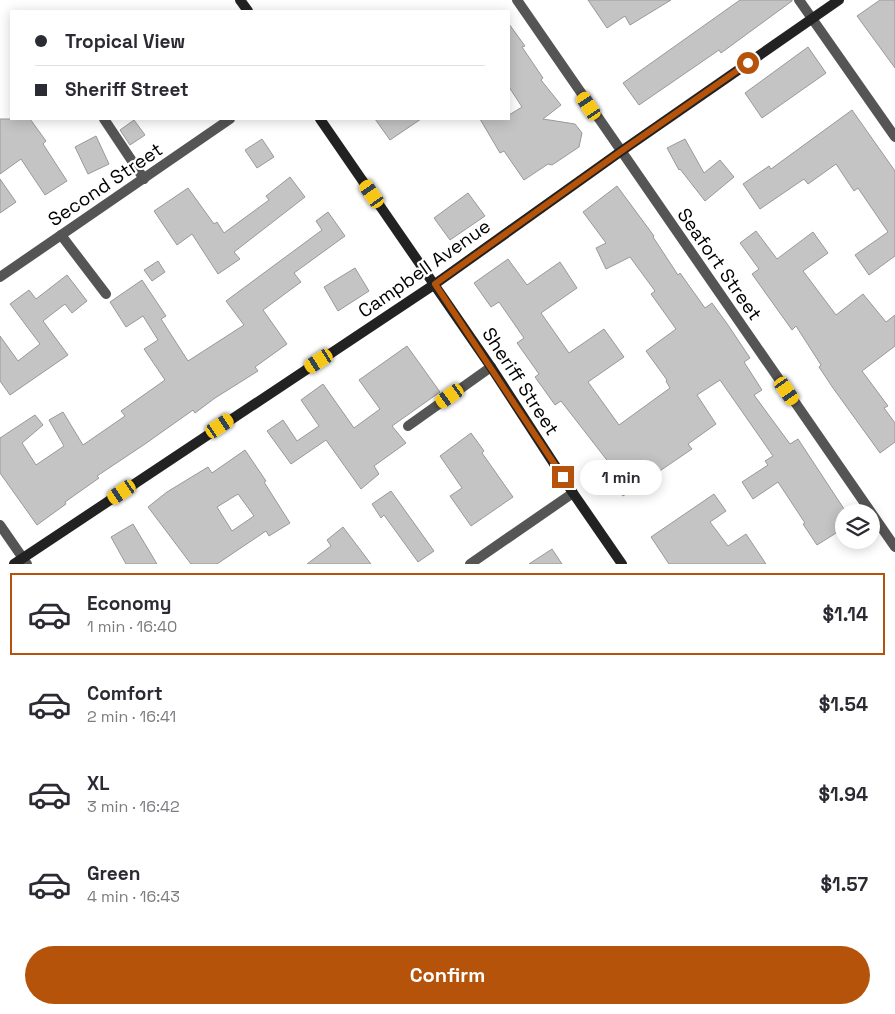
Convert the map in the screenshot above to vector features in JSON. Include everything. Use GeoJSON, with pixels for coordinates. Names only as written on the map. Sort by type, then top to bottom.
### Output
{"type":"FeatureCollection","features":[{"type":"Feature","properties":{"kind":"street","name":"Seafort Street"},"geometry":{"type":"LineString","coordinates":[[516,0],[895,547]]}},
{"type":"Feature","properties":{"kind":"street"},"geometry":{"type":"LineString","coordinates":[[799,0],[895,137]]}},
{"type":"Feature","properties":{"kind":"street","name":"Campbell Avenue"},"geometry":{"type":"LineString","coordinates":[[21,562],[435,284],[620,152],[839,0]]}},
{"type":"Feature","properties":{"kind":"street"},"geometry":{"type":"LineString","coordinates":[[105,120],[144,178]]}},
{"type":"Feature","properties":{"kind":"street","name":"Second Street"},"geometry":{"type":"LineString","coordinates":[[0,277],[229,120]]}},
{"type":"Feature","properties":{"kind":"street","name":"Sheriff Street"},"geometry":{"type":"LineString","coordinates":[[321,120],[435,284],[622,564]]}},
{"type":"Feature","properties":{"kind":"street"},"geometry":{"type":"LineString","coordinates":[[61,235],[106,294]]}},
{"type":"Feature","properties":{"kind":"street"},"geometry":{"type":"LineString","coordinates":[[408,426],[491,367]]}},
{"type":"Feature","properties":{"kind":"street"},"geometry":{"type":"LineString","coordinates":[[470,564],[573,492]]}},
{"type":"Feature","properties":{"kind":"street"},"geometry":{"type":"LineString","coordinates":[[0,525],[21,562]]}},
{"type":"Feature","properties":{"kind":"building"},"geometry":{"type":"Polygon","coordinates":[[[588,0],[671,0],[630,25],[625,16],[607,28],[588,0]]]}},
{"type":"Feature","properties":{"kind":"building"},"geometry":{"type":"Polygon","coordinates":[[[740,0],[792,1],[721,53],[719,50],[639,105],[623,83],[740,0]]]}},
{"type":"Feature","properties":{"kind":"building"},"geometry":{"type":"Polygon","coordinates":[[[880,0],[895,0],[895,68],[857,16],[880,0]]]}},
{"type":"Feature","properties":{"kind":"building"},"geometry":{"type":"Polygon","coordinates":[[[510,25],[525,46],[522,47],[543,78],[541,80],[561,105],[543,119],[575,124],[582,133],[579,147],[552,165],[548,164],[524,180],[504,151],[500,153],[481,120],[510,120],[510,114],[522,107],[510,89],[510,25]]]}},
{"type":"Feature","properties":{"kind":"building"},"geometry":{"type":"Polygon","coordinates":[[[808,47],[826,73],[762,118],[745,93],[808,47]]]}},
{"type":"Feature","properties":{"kind":"building"},"geometry":{"type":"Polygon","coordinates":[[[852,110],[895,171],[895,256],[869,275],[855,255],[888,232],[858,188],[854,191],[836,164],[808,184],[804,179],[760,209],[743,184],[769,166],[771,169],[852,110]]]}},
{"type":"Feature","properties":{"kind":"building"},"geometry":{"type":"Polygon","coordinates":[[[0,119],[31,120],[46,141],[43,144],[67,181],[45,195],[21,159],[0,174],[0,119]]]}},
{"type":"Feature","properties":{"kind":"building"},"geometry":{"type":"Polygon","coordinates":[[[134,120],[145,135],[130,145],[120,130],[134,120]]]}},
{"type":"Feature","properties":{"kind":"building"},"geometry":{"type":"Polygon","coordinates":[[[376,120],[420,120],[390,140],[376,120]]]}},
{"type":"Feature","properties":{"kind":"building"},"geometry":{"type":"Polygon","coordinates":[[[96,136],[109,164],[88,174],[75,147],[96,136]]]}},
{"type":"Feature","properties":{"kind":"building"},"geometry":{"type":"Polygon","coordinates":[[[262,139],[274,157],[257,168],[245,150],[262,139]]]}},
{"type":"Feature","properties":{"kind":"building"},"geometry":{"type":"Polygon","coordinates":[[[685,139],[704,173],[720,160],[734,177],[705,201],[679,170],[667,148],[685,139]]]}},
{"type":"Feature","properties":{"kind":"building"},"geometry":{"type":"Polygon","coordinates":[[[290,177],[305,197],[234,252],[240,259],[218,274],[192,234],[177,245],[154,211],[188,188],[214,224],[217,222],[224,233],[269,200],[266,196],[290,177]]]}},
{"type":"Feature","properties":{"kind":"building"},"geometry":{"type":"Polygon","coordinates":[[[0,179],[16,202],[0,213],[0,179]]]}},
{"type":"Feature","properties":{"kind":"building"},"geometry":{"type":"Polygon","coordinates":[[[617,186],[654,236],[678,275],[680,273],[705,308],[712,303],[750,358],[744,362],[762,390],[754,395],[790,444],[798,439],[841,504],[835,504],[835,534],[817,545],[778,482],[753,499],[742,482],[768,465],[765,461],[773,456],[720,380],[697,395],[716,424],[688,444],[692,449],[623,496],[604,468],[610,464],[561,401],[555,405],[535,377],[539,374],[517,343],[524,338],[499,302],[491,307],[474,283],[508,259],[527,285],[560,262],[577,288],[541,313],[569,353],[604,329],[624,357],[588,382],[619,425],[670,388],[667,380],[646,351],[676,329],[651,294],[655,291],[630,257],[606,269],[596,248],[606,243],[583,212],[617,186]]]}},
{"type":"Feature","properties":{"kind":"building"},"geometry":{"type":"Polygon","coordinates":[[[468,193],[485,216],[450,240],[434,218],[468,193]]]}},
{"type":"Feature","properties":{"kind":"building"},"geometry":{"type":"Polygon","coordinates":[[[328,212],[345,236],[294,273],[301,282],[263,310],[287,344],[255,367],[258,371],[195,413],[193,410],[97,476],[99,478],[37,525],[0,473],[0,438],[35,415],[43,425],[22,443],[36,465],[64,446],[49,420],[63,412],[83,445],[125,416],[121,411],[165,380],[144,349],[158,340],[143,316],[126,327],[110,302],[142,280],[166,316],[161,319],[188,361],[244,325],[226,301],[322,230],[316,221],[328,212]]]}},
{"type":"Feature","properties":{"kind":"building"},"geometry":{"type":"Polygon","coordinates":[[[756,231],[777,259],[813,232],[828,253],[803,271],[836,315],[863,294],[886,322],[895,315],[895,346],[862,371],[888,406],[884,408],[895,423],[895,442],[880,453],[819,367],[821,365],[796,326],[792,330],[752,274],[759,269],[740,243],[756,231]]]}},
{"type":"Feature","properties":{"kind":"building"},"geometry":{"type":"Polygon","coordinates":[[[158,261],[165,272],[152,281],[144,270],[158,261]]]}},
{"type":"Feature","properties":{"kind":"building"},"geometry":{"type":"Polygon","coordinates":[[[355,268],[369,291],[338,311],[324,287],[355,268]]]}},
{"type":"Feature","properties":{"kind":"building"},"geometry":{"type":"Polygon","coordinates":[[[67,275],[87,301],[72,313],[65,304],[43,321],[68,355],[10,395],[0,381],[0,336],[18,361],[40,344],[10,304],[29,290],[36,299],[67,275]]]}},
{"type":"Feature","properties":{"kind":"building"},"geometry":{"type":"Polygon","coordinates":[[[407,346],[440,392],[392,426],[406,443],[374,466],[379,474],[361,489],[326,440],[291,464],[267,431],[283,420],[297,441],[319,426],[301,400],[323,384],[354,428],[380,409],[359,380],[407,346]]]}},
{"type":"Feature","properties":{"kind":"building"},"geometry":{"type":"Polygon","coordinates":[[[471,433],[484,451],[482,453],[513,497],[471,526],[450,496],[462,488],[440,456],[471,433]]]}},
{"type":"Feature","properties":{"kind":"building"},"geometry":{"type":"Polygon","coordinates":[[[245,450],[266,481],[264,482],[290,523],[269,536],[266,531],[217,564],[191,564],[148,507],[167,492],[208,467],[212,473],[245,450]],[[238,494],[217,507],[232,531],[254,516],[238,494]]]}},
{"type":"Feature","properties":{"kind":"building"},"geometry":{"type":"Polygon","coordinates":[[[391,491],[434,551],[418,562],[384,515],[381,518],[372,504],[391,491]]]}},
{"type":"Feature","properties":{"kind":"building"},"geometry":{"type":"Polygon","coordinates":[[[714,494],[726,511],[710,522],[728,546],[746,534],[766,564],[669,564],[651,537],[714,494]]]}},
{"type":"Feature","properties":{"kind":"building"},"geometry":{"type":"Polygon","coordinates":[[[133,524],[157,564],[126,564],[111,537],[133,524]]]}},
{"type":"Feature","properties":{"kind":"building"},"geometry":{"type":"Polygon","coordinates":[[[343,527],[371,564],[307,564],[331,546],[327,540],[343,527]]]}},
{"type":"Feature","properties":{"kind":"building"},"geometry":{"type":"Polygon","coordinates":[[[552,549],[562,564],[529,564],[552,549]]]}},
{"type":"Feature","properties":{"kind":"route"},"geometry":{"type":"LineString","coordinates":[[563,477],[435,284],[748,63]]}}]}
